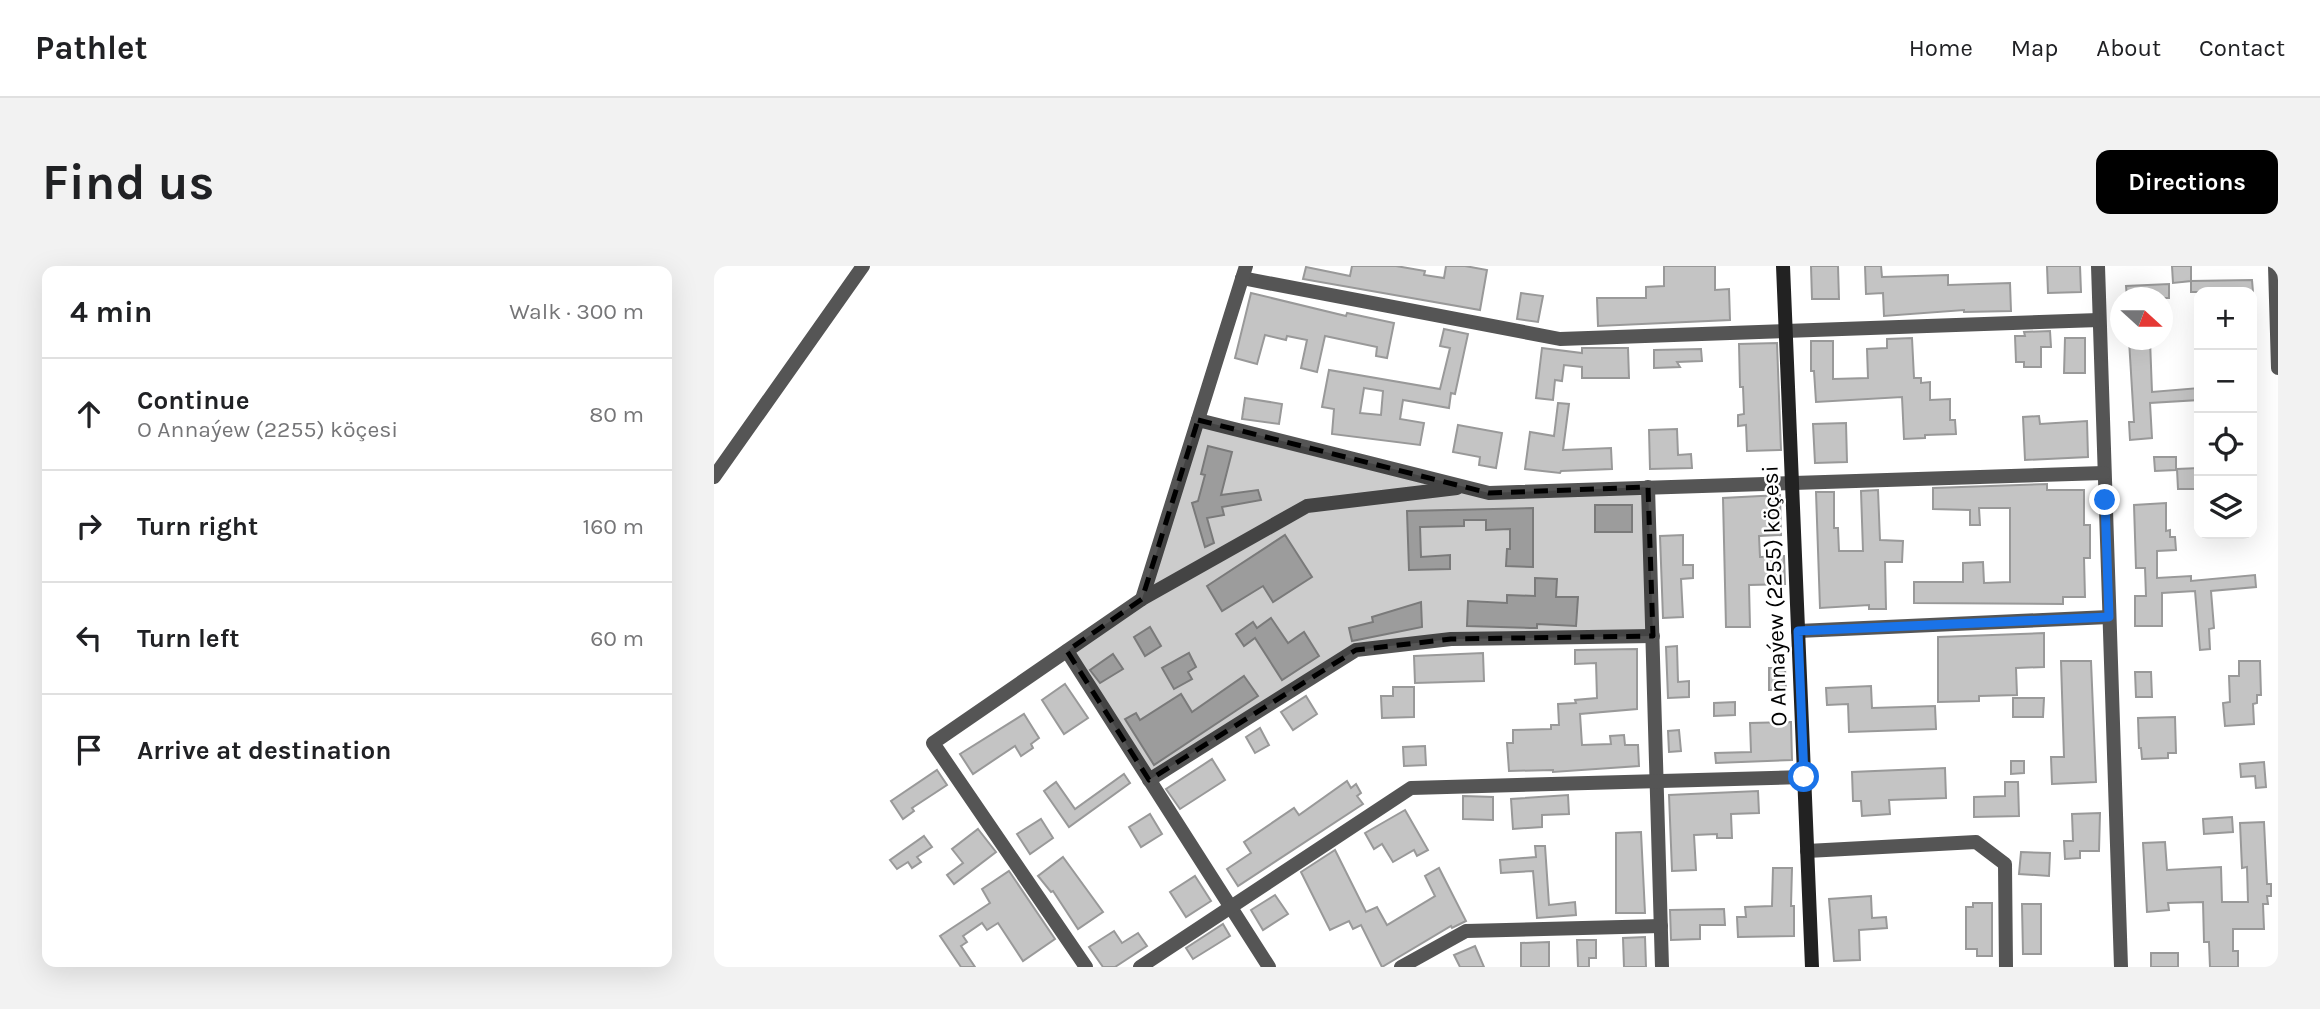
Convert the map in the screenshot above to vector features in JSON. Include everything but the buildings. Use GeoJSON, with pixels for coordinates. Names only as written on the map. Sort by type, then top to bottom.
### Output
{"type":"FeatureCollection","features":[{"type":"Feature","properties":{"kind":"main road","name":"O Annaýew (2255) köçesi"},"geometry":{"type":"LineString","coordinates":[[1783,266],[1812,967]]}},
{"type":"Feature","properties":{"kind":"street"},"geometry":{"type":"LineString","coordinates":[[714,477],[863,266]]}},
{"type":"Feature","properties":{"kind":"street"},"geometry":{"type":"LineString","coordinates":[[2098,266],[2121,967]]}},
{"type":"Feature","properties":{"kind":"street"},"geometry":{"type":"LineString","coordinates":[[2275,266],[2278,368]]}},
{"type":"Feature","properties":{"kind":"street"},"geometry":{"type":"LineString","coordinates":[[1142,599],[1244,272],[1560,339],[2099,320]]}},
{"type":"Feature","properties":{"kind":"street"},"geometry":{"type":"LineString","coordinates":[[1198,420],[1489,493],[2104,472]]}},
{"type":"Feature","properties":{"kind":"street"},"geometry":{"type":"LineString","coordinates":[[1086,967],[933,743],[1142,599],[1307,506],[1465,487]]}},
{"type":"Feature","properties":{"kind":"street"},"geometry":{"type":"LineString","coordinates":[[1648,487],[1662,967]]}},
{"type":"Feature","properties":{"kind":"street"},"geometry":{"type":"LineString","coordinates":[[1798,631],[2109,617]]}},
{"type":"Feature","properties":{"kind":"street"},"geometry":{"type":"LineString","coordinates":[[1149,780],[1356,650],[1451,639],[1653,636]]}},
{"type":"Feature","properties":{"kind":"street"},"geometry":{"type":"LineString","coordinates":[[1066,651],[1269,967]]}},
{"type":"Feature","properties":{"kind":"street"},"geometry":{"type":"LineString","coordinates":[[1140,967],[1411,788],[1804,777]]}},
{"type":"Feature","properties":{"kind":"street"},"geometry":{"type":"LineString","coordinates":[[1807,851],[1976,842],[2005,864],[2006,967]]}},
{"type":"Feature","properties":{"kind":"street"},"geometry":{"type":"LineString","coordinates":[[1401,967],[1466,931],[1661,926]]}},
{"type":"Feature","properties":{"kind":"highlighted area"},"geometry":{"type":"Polygon","coordinates":[[[1198,420],[1489,493],[1648,487],[1653,636],[1451,639],[1356,650],[1149,780],[1067,651],[1142,599],[1198,420]]]}},
{"type":"Feature","properties":{"kind":"route"},"geometry":{"type":"LineString","coordinates":[[1804,777],[1798,631],[2109,617],[2105,500]]}}]}
